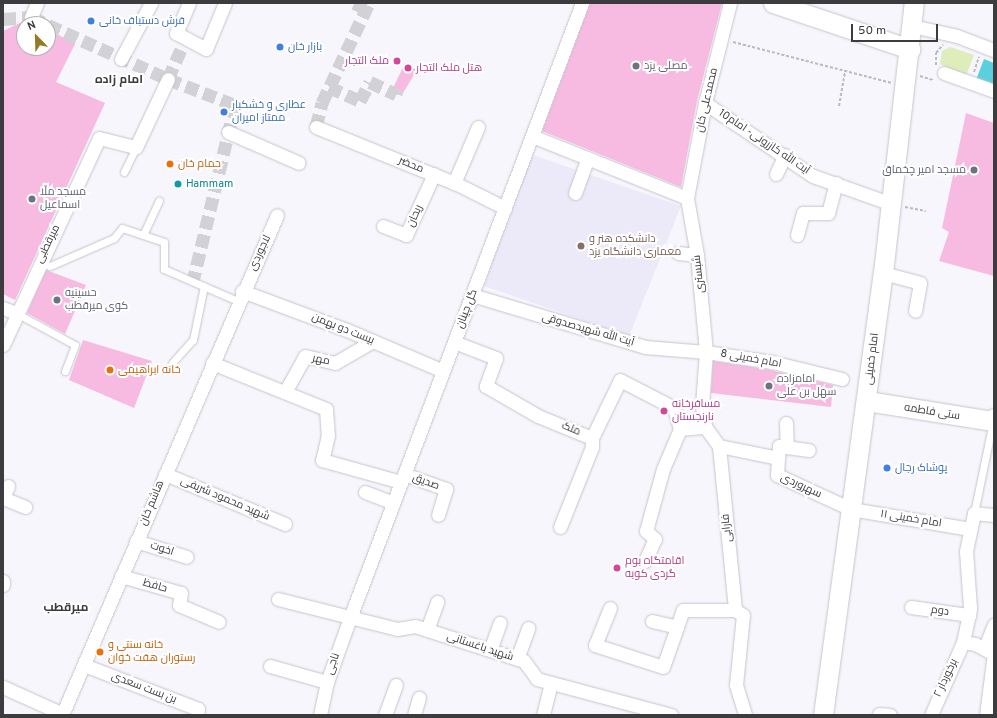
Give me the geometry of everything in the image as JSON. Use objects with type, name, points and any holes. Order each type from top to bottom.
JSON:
[{"type":"main road","points":[[774,3],[910,49]]},
{"type":"main road","name":"امام خمینی","points":[[824,715],[867,401],[892,204],[914,3]]},
{"type":"main road","name":"ستی فاطمه","points":[[867,401],[994,420]]},
{"type":"street","points":[[31,16],[37,3]]},
{"type":"street","points":[[121,59],[151,3]]},
{"type":"street","points":[[189,3],[176,33],[206,48],[225,3]]},
{"type":"street","name":"گل چینان","points":[[351,615],[582,3]]},
{"type":"street","name":"محمدعلی خان","points":[[687,198],[704,103],[722,39],[730,3]]},
{"type":"street","points":[[912,26],[957,36],[994,50]]},
{"type":"street","points":[[981,53],[994,58]]},
{"type":"street","points":[[944,73],[994,91]]},
{"type":"street","points":[[136,147],[168,79]]},
{"type":"street","name":"آیت الله کازرونی- امام10","points":[[704,103],[814,176],[892,204]]},
{"type":"street","name":"محضر","points":[[316,127],[434,174],[505,208]]},
{"type":"street","points":[[454,183],[478,127]]},
{"type":"street","points":[[228,132],[299,163]]},
{"type":"street","points":[[532,136],[687,198]]},
{"type":"street","name":"میرقطبی","points":[[3,344],[39,263],[99,138],[136,147]]},
{"type":"street","points":[[776,174],[784,155]]},
{"type":"street","points":[[575,193],[588,158]]},
{"type":"street","name":"ریحان","points":[[383,226],[406,235],[434,174]]},
{"type":"street","points":[[797,235],[803,213],[828,213],[836,183]]},
{"type":"street","name":"شبستری","points":[[687,198],[697,255],[706,352],[702,406],[705,427]]},
{"type":"street","name":"لاجوردی","points":[[240,296],[277,215]]},
{"type":"street","points":[[678,253],[697,255]]},
{"type":"street","points":[[883,273],[920,283],[915,311]]},
{"type":"street","name":"آیت الله شهیدصدوقی","points":[[472,295],[645,347],[706,352]]},
{"type":"street","name":"بیست دو بهمن","points":[[240,296],[373,341],[443,371]]},
{"type":"street","name":"هاشم خان","points":[[62,715],[240,296]]},
{"type":"street","points":[[3,308],[16,313]]},
{"type":"street","name":"مهر","points":[[285,392],[305,356],[335,363],[373,341]]},
{"type":"street","name":"ملک","points":[[454,342],[496,358],[486,386],[538,416],[592,438],[620,380],[674,408],[680,429]]},
{"type":"street","name":"امام خمینی 8","points":[[706,352],[772,362],[842,379]]},
{"type":"street","points":[[212,363],[326,409],[328,435],[322,460],[403,478]]},
{"type":"street","points":[[786,424],[787,447]]},
{"type":"street","points":[[645,561],[655,539],[646,531],[662,469],[680,429],[705,427],[719,446]]},
{"type":"street","points":[[560,527],[592,447],[592,438]]},
{"type":"street","name":"سهروردی","points":[[719,446],[778,458],[777,475],[851,509]]},
{"type":"street","name":"فارابی","points":[[719,446],[735,610],[743,615],[736,685],[740,714]]},
{"type":"street","points":[[778,458],[779,446],[809,450]]},
{"type":"street","name":"شهید محمود شریفی","points":[[165,474],[285,524]]},
{"type":"street","name":"صدیق","points":[[403,478],[446,489],[438,515]]},
{"type":"street","points":[[365,492],[393,503]]},
{"type":"street","points":[[5,494],[25,507]]},
{"type":"street","name":"امام خمینی ۱۱","points":[[851,509],[970,529]]},
{"type":"street","points":[[974,513],[994,515]]},
{"type":"street","name":"برخوردار ۲","points":[[931,715],[964,642],[969,615],[966,551],[974,513]]},
{"type":"street","name":"اخوت","points":[[136,541],[187,557]]},
{"type":"street","name":"حافظ","points":[[121,576],[181,593],[179,605],[219,622]]},
{"type":"street","name":"شهید باغستانی","points":[[278,599],[351,615],[397,629],[415,626],[524,661],[537,679],[672,715]]},
{"type":"street","points":[[427,630],[437,602]]},
{"type":"street","name":"دوم","points":[[911,607],[969,615]]},
{"type":"street","points":[[610,608],[595,645],[663,667],[683,610],[735,610]]},
{"type":"street","name":"ناجی","points":[[320,715],[327,682],[351,615]]},
{"type":"street","points":[[652,621],[677,627]]},
{"type":"street","points":[[490,650],[500,623]]},
{"type":"street","points":[[986,715],[994,625]]},
{"type":"street","points":[[517,658],[528,628]]},
{"type":"street","points":[[964,642],[991,651]]},
{"type":"street","name":"بن بست سعدی","points":[[84,665],[198,709],[197,715]]},
{"type":"street","points":[[270,666],[327,682]]},
{"type":"street","points":[[543,715],[551,683]]},
{"type":"street","points":[[385,715],[396,685]]},
{"type":"street","points":[[3,687],[62,715]]},
{"type":"street","points":[[414,715],[419,698]]},
{"type":"lane","points":[[124,172],[136,147]]},
{"type":"lane","points":[[143,235],[159,200]]},
{"type":"lane","points":[[39,263],[50,266],[114,238],[122,228],[164,242],[164,269],[204,286],[240,296]]},
{"type":"lane","points":[[172,363],[193,340],[204,286]]},
{"type":"lane","points":[[16,313],[75,345],[65,371]]},
{"type":"lane","points":[[974,513],[994,420]]},
{"type":"path","points":[[722,39],[906,87]]},
{"type":"path","points":[[944,73],[936,65],[936,53],[944,44],[950,43]]},
{"type":"path","points":[[970,82],[981,53]]},
{"type":"path","points":[[839,106],[845,72]]},
{"type":"path","points":[[892,204],[926,211]]},
{"type":"shaded area","name":"دانشکده هنر و معماری دانشگاه یزد","points":[[530,154],[681,206],[629,336],[484,286]]},
{"type":"green space","points":[[950,47],[974,55],[966,76],[940,64],[942,51]]},
{"type":"water","points":[[984,59],[994,63],[994,87],[976,80]]},
{"type":"building","name":"مصلی یزد","points":[[590,3],[722,3],[697,101],[681,187],[542,131]]},
{"type":"building","name":"مسجد ملّا اسماعیل","points":[[16,25],[16,56],[56,56],[56,33],[75,44],[56,82],[105,103],[15,300],[3,294],[3,31]]},
{"type":"building","points":[[405,63],[417,70],[403,93],[393,88]]},
{"type":"building","name":"مسجد امیر چخماق","points":[[966,113],[994,123],[994,276],[939,261],[949,232],[942,228]]},
{"type":"building","name":"حسینیه کوی میرقطب","points":[[46,270],[86,285],[65,334],[27,313]]},
{"type":"building","name":"خانه ابراهیمی","points":[[83,340],[152,361],[134,408],[69,380]]},
{"type":"building","name":"امامزاده سهل بن علی","points":[[713,361],[770,370],[833,385],[831,407],[711,393]]},
{"type":"tunnel","points":[[354,3],[366,8]]},
{"type":"tunnel","points":[[316,127],[322,103],[369,3]]},
{"type":"tunnel","points":[[3,19],[16,18]]},
{"type":"tunnel","points":[[56,29],[168,79],[235,105],[193,281]]},
{"type":"tunnel","points":[[168,79],[186,38]]},
{"type":"tunnel","points":[[329,87],[360,101],[370,82],[396,94],[397,90]]},
{"type":"place","name":"فرش دستباف خانی","points":[[91,21]]},
{"type":"place","name":"بازار خان","points":[[280,47]]},
{"type":"place","name":"ملک التجار","points":[[397,61]]},
{"type":"place","name":"مصلی یزد","points":[[636,66]]},
{"type":"place","name":"هتل ملک التجار","points":[[408,68]]},
{"type":"place","name":"عطاری و خشکبار ممتاز امیران","points":[[224,112]]},
{"type":"place","name":"حمام خان","points":[[170,164]]},
{"type":"place","name":"مسجد امیر چخماق","points":[[974,170]]},
{"type":"place","name":"Hammam","points":[[178,184]]},
{"type":"place","name":"مسجد ملّا اسماعیل","points":[[32,199]]},
{"type":"place","name":"دانشکده هنر و معماری دانشگاه یزد","points":[[581,246]]},
{"type":"place","name":"حسینیه کوی میرقطب","points":[[57,300]]},
{"type":"place","name":"خانه ابراهیمی","points":[[110,370]]},
{"type":"place","name":"امامزاده سهل بن علی","points":[[769,386]]},
{"type":"place","name":"مسافرخانه نارنجستان","points":[[664,411]]},
{"type":"place","name":"پوشاک رجال","points":[[887,468]]},
{"type":"place","name":"اقامتگاه بوم گردی کوبه","points":[[617,568]]},
{"type":"place","name":"خانه سنتی و رستوران هفت خوان","points":[[100,652]]},
{"type":"district","name":"امام زاده","points":[[119,81]]},
{"type":"district","name":"میرقطب","points":[[66,609]]}]
